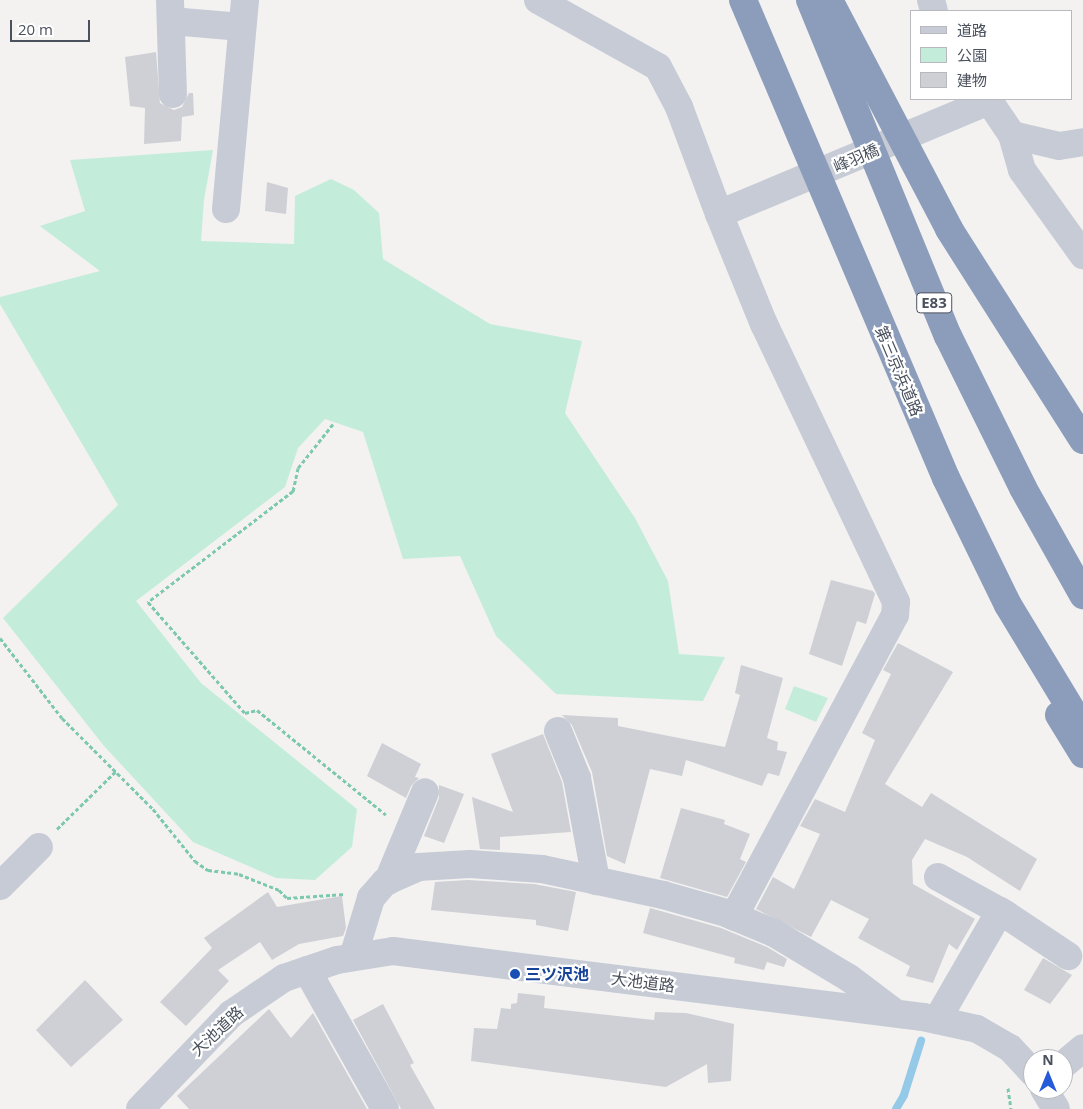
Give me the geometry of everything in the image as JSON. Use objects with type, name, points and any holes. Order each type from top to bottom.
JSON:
[{"type":"highway","name":"第三京浜道路","points":[[742,0],[946,478],[1008,605],[1083,729]]},
{"type":"highway","name":"E83","points":[[810,0],[952,345],[1023,488],[1083,595]]},
{"type":"highway","points":[[829,0],[949,229],[1083,440]]},
{"type":"highway","points":[[946,478],[1000,610],[1083,754]]},
{"type":"street","points":[[226,209],[245,0]]},
{"type":"street","points":[[538,0],[658,67],[679,107],[726,212],[764,324],[896,602],[895,615],[734,917]]},
{"type":"street","points":[[173,94],[170,11],[242,27]]},
{"type":"street","points":[[985,102],[1012,135],[1022,170],[1083,255]]},
{"type":"street","name":"峰羽橋","points":[[726,212],[985,102]]},
{"type":"street","points":[[1012,135],[1059,146],[1083,142]]},
{"type":"street","points":[[558,730],[578,778],[596,881]]},
{"type":"street","points":[[383,885],[408,833],[424,792]]},
{"type":"street","points":[[0,886],[39,847]]},
{"type":"street","points":[[353,957],[370,898],[383,885],[418,867],[470,864],[542,869],[663,895],[734,917],[774,933],[849,978],[896,1013]]},
{"type":"street","points":[[938,877],[1000,911],[1068,956]]},
{"type":"street","points":[[937,1020],[1000,911]]},
{"type":"street","name":"大池道路","points":[[140,1109],[231,1014],[284,978],[353,957],[393,951],[896,1013],[937,1020],[978,1030],[1010,1048],[1023,1062]]},
{"type":"street","points":[[307,970],[385,1109]]},
{"type":"street","points":[[1073,1056],[1083,1048]]},
{"type":"path","points":[[333,424],[298,468],[293,491],[148,602],[245,713],[257,710],[408,833]]},
{"type":"path","points":[[0,638],[62,718],[116,770],[195,861],[208,870],[239,874],[279,890],[287,898],[383,885]]},
{"type":"path","points":[[39,847],[116,770]]},
{"type":"green space","points":[[213,150],[204,200],[201,241],[294,244],[295,196],[331,179],[354,190],[379,213],[383,259],[490,324],[582,341],[565,413],[635,518],[668,581],[679,654],[725,657],[703,701],[556,694],[496,636],[460,556],[403,559],[363,432],[325,419],[298,448],[285,487],[136,601],[201,683],[357,809],[352,847],[315,880],[276,878],[193,842],[104,746],[3,618],[118,505],[0,304],[0,297],[100,271],[40,226],[85,211],[70,160]]},
{"type":"green space","points":[[794,686],[828,698],[816,722],[785,709]]},
{"type":"building","points":[[156,52],[160,103],[174,110],[182,107],[189,93],[193,93],[194,115],[182,117],[181,141],[144,144],[145,108],[130,106],[125,57]]},
{"type":"building","points":[[267,182],[288,188],[286,214],[265,211]]},
{"type":"building","points":[[831,580],[873,591],[875,594],[866,624],[857,621],[842,666],[809,654]]},
{"type":"building","points":[[898,643],[953,672],[885,784],[922,807],[931,793],[1037,859],[1020,891],[967,857],[925,839],[912,860],[913,884],[975,919],[957,950],[949,944],[933,983],[906,976],[910,966],[858,938],[869,919],[831,900],[811,937],[756,909],[773,877],[794,889],[820,834],[800,826],[815,799],[845,812],[875,740],[862,733],[891,674],[883,670]]},
{"type":"building","points":[[741,665],[783,678],[767,738],[778,742],[777,750],[787,752],[779,776],[768,773],[762,786],[686,760],[682,776],[650,769],[625,864],[607,856],[592,772],[572,725],[562,715],[618,718],[618,726],[725,747],[740,695],[735,693]]},
{"type":"building","points":[[543,734],[562,782],[571,832],[500,837],[500,850],[480,849],[472,797],[513,812],[491,754]]},
{"type":"building","points":[[382,743],[421,764],[415,777],[419,778],[411,786],[406,798],[367,776]]},
{"type":"building","points":[[439,785],[464,794],[444,843],[424,836],[439,798]]},
{"type":"building","points":[[681,808],[725,820],[724,824],[750,834],[740,859],[746,862],[727,897],[660,878]]},
{"type":"building","points":[[468,880],[534,884],[576,892],[568,931],[536,925],[536,920],[431,910],[435,882]]},
{"type":"building","points":[[268,892],[277,907],[342,896],[346,928],[343,936],[299,944],[272,960],[260,942],[218,970],[229,981],[186,1026],[160,1002],[212,948],[204,938]]},
{"type":"building","points":[[650,908],[721,928],[767,947],[787,959],[784,967],[767,962],[764,970],[734,963],[735,958],[643,933]]},
{"type":"building","points":[[1043,958],[1072,975],[1050,1004],[1024,990]]},
{"type":"building","points":[[85,980],[123,1020],[71,1067],[36,1030]]},
{"type":"building","points":[[518,993],[545,996],[544,1008],[654,1020],[655,1012],[686,1013],[734,1024],[731,1081],[708,1083],[707,1064],[666,1087],[471,1061],[474,1028],[497,1029],[501,1008],[511,1009],[511,1004],[517,1003]]},
{"type":"building","points":[[383,1004],[414,1063],[410,1065],[435,1109],[401,1109],[353,1020]]},
{"type":"building","points":[[269,1009],[291,1038],[313,1013],[367,1109],[189,1109],[177,1096]]},
{"type":"waterway","points":[[896,1109],[904,1095],[921,1041]]},
{"type":"place","name":"三ツ沢池","points":[[515,974]]}]
